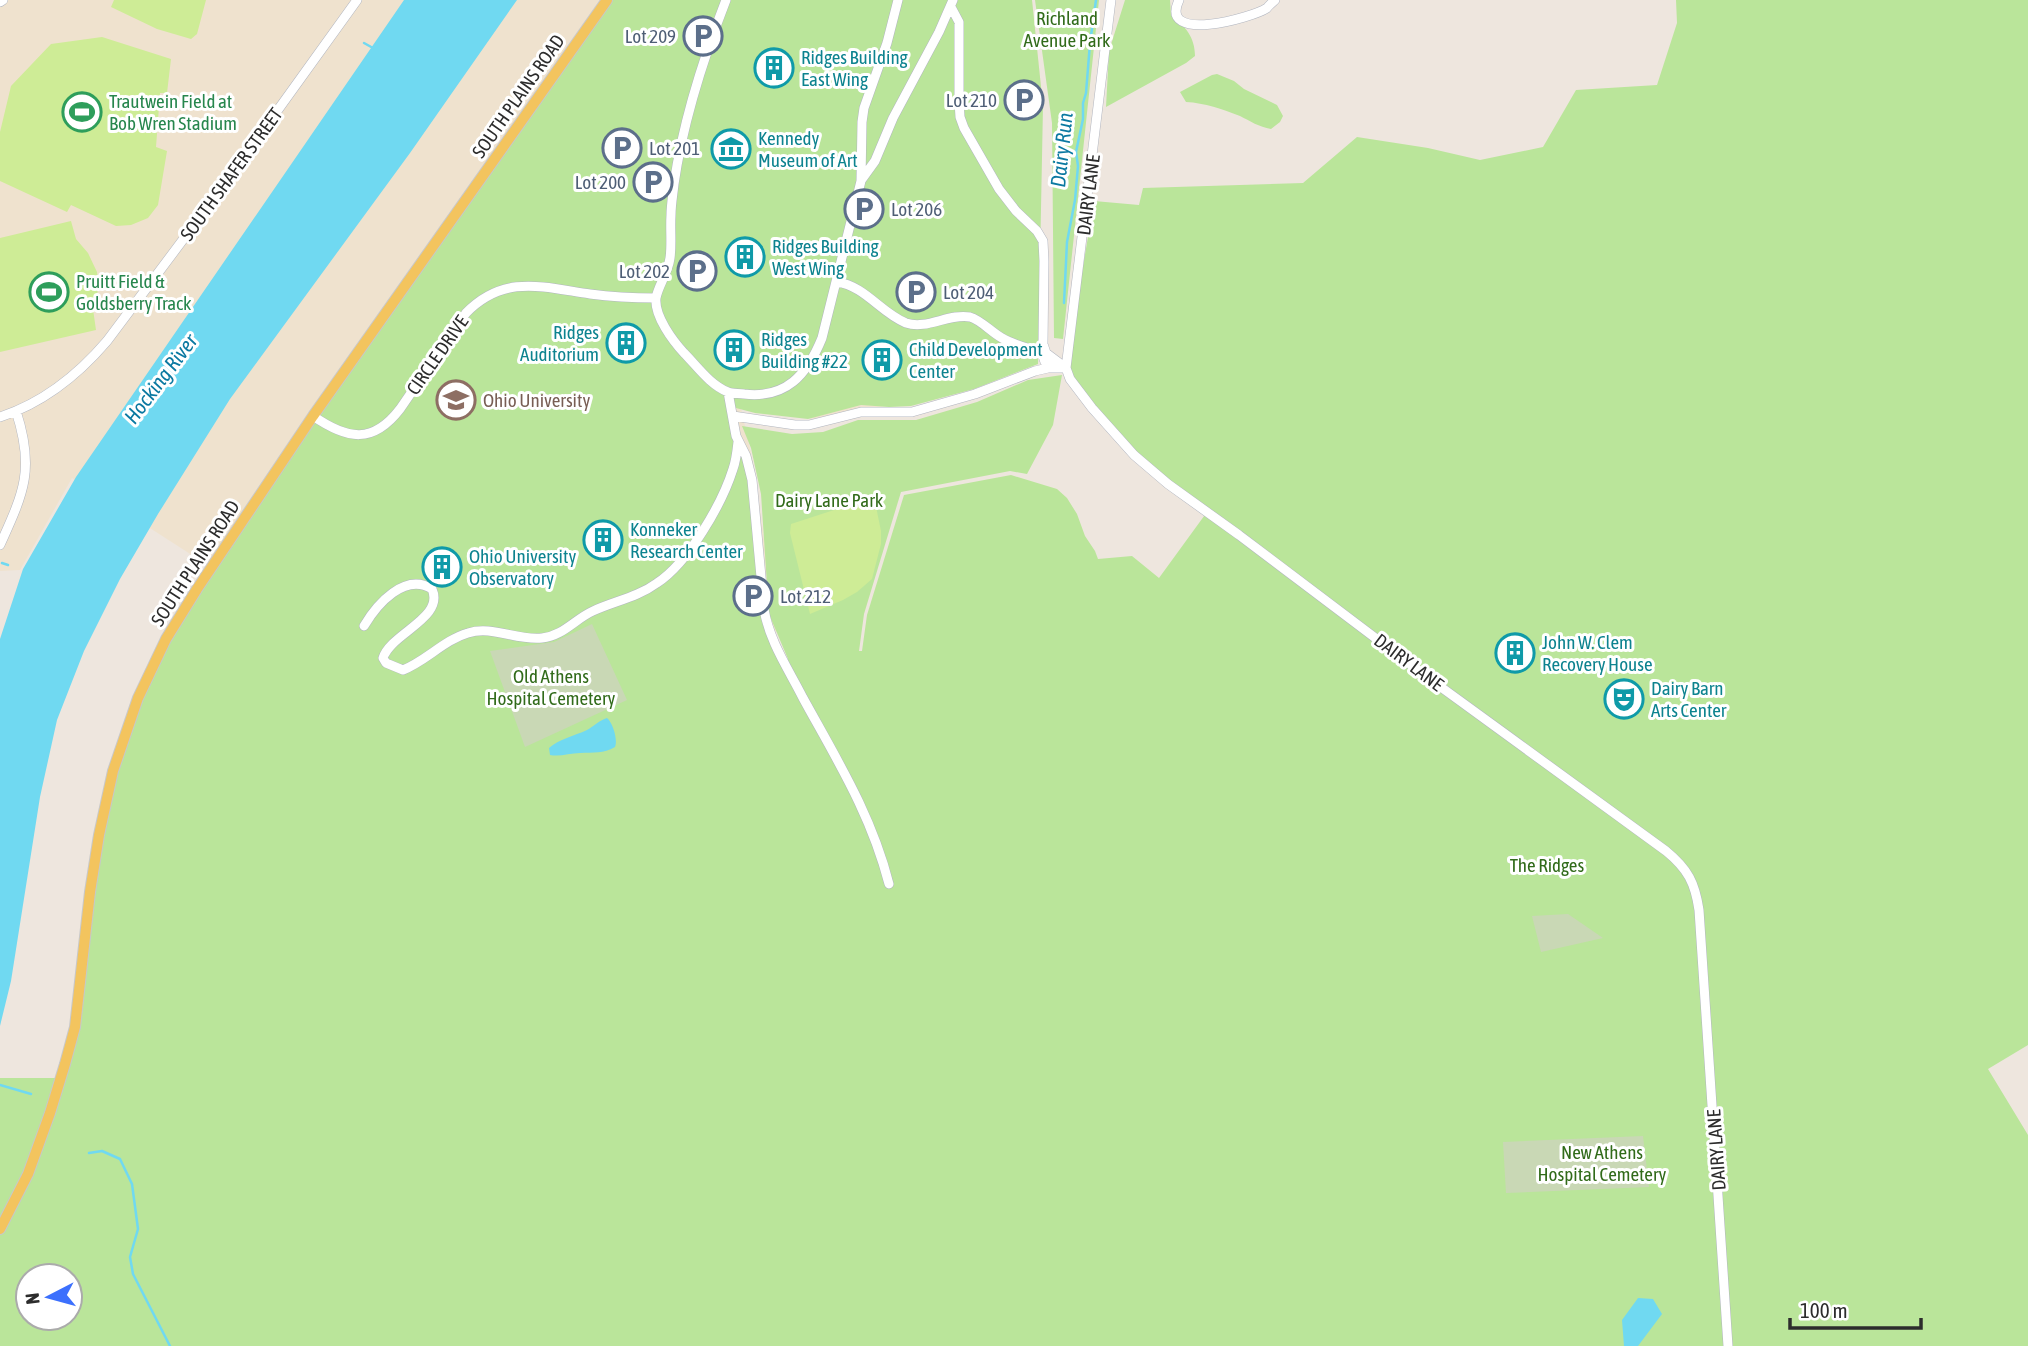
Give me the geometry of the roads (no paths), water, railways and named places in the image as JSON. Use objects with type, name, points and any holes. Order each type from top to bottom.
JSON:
[{"type":"main road","name":"SOUTH PLAINS ROAD","points":[[0,1229],[28,1174],[65,1064],[75,1027],[90,892],[113,771],[138,698],[166,639],[313,416],[607,0]]},
{"type":"street","name":"SOUTH SHAFER STREET","points":[[0,417],[16,411],[69,379],[88,363],[107,341],[357,0]]},
{"type":"street","points":[[726,0],[705,55],[684,134],[674,184],[671,254],[668,271],[656,298],[662,322],[673,340],[709,379],[728,392],[757,396],[778,392],[796,380],[817,350],[837,282],[860,181],[864,108],[887,43],[898,0]]},
{"type":"street","name":"DAIRY LANE","points":[[1111,0],[1066,368],[1070,379],[1092,408],[1157,476],[1681,863],[1696,892],[1699,910],[1728,1346]]},
{"type":"street","points":[[1179,0],[1177,16],[1186,24],[1200,25],[1219,24],[1241,17],[1267,8],[1275,0]]},
{"type":"street","points":[[860,181],[875,162],[893,118],[952,4]]},
{"type":"street","points":[[952,4],[960,22],[960,117],[999,189],[1043,241],[1043,344],[1046,353],[1066,368]]},
{"type":"street","points":[[837,282],[854,286],[902,321],[920,325],[970,317],[1000,337],[1042,353],[1045,362],[1066,368]]},
{"type":"street","name":"CIRCLE DRIVE","points":[[313,416],[333,428],[351,434],[363,435],[378,431],[400,409],[466,313],[474,304],[493,292],[511,286],[536,285],[626,298],[656,298]]},
{"type":"street","points":[[733,416],[802,425],[823,423],[861,411],[912,412],[975,394],[1035,371],[1066,368]]},
{"type":"street","points":[[728,392],[738,442],[746,456],[752,480],[767,624],[794,680],[858,797],[880,849],[890,884]]},
{"type":"street","points":[[0,545],[18,504],[26,473],[24,440],[16,411]]},
{"type":"street","points":[[364,626],[370,615],[400,588],[418,583],[432,589],[435,595],[434,603],[429,611],[384,653],[386,663],[403,670],[469,632],[490,631],[542,638],[563,631],[594,610],[638,595],[658,583],[681,562],[723,492],[734,467],[738,442]]},
{"type":"water","name":"Hocking River","points":[[404,0],[517,0],[410,153],[230,399],[120,579],[84,651],[57,720],[40,797],[11,981],[0,1026],[0,639],[23,569],[76,477]]},
{"type":"water","points":[[607,718],[614,732],[615,747],[598,752],[550,755],[549,748],[553,745]]},
{"type":"water","points":[[1638,1298],[1653,1299],[1662,1314],[1638,1346],[1624,1346],[1622,1320]]},
{"type":"waterway","name":"Dairy Run","points":[[1064,303],[1067,242],[1078,166],[1076,152],[1083,119],[1096,0]]},
{"type":"waterway","points":[[364,43],[373,48]]},
{"type":"waterway","points":[[2,563],[8,565]]},
{"type":"waterway","points":[[0,1085],[31,1094]]},
{"type":"waterway","points":[[89,1153],[102,1151],[120,1159],[132,1184],[138,1229],[130,1257],[133,1274],[170,1346]]},
{"type":"place","name":"Lot 209","points":[[703,36]]},
{"type":"place","name":"Ridges Building East Wing","points":[[774,68]]},
{"type":"place","name":"Lot 210","points":[[1024,100]]},
{"type":"place","name":"Trautwein Field at Bob Wren Stadium","points":[[82,112]]},
{"type":"place","name":"Lot 201","points":[[622,148]]},
{"type":"place","name":"Kennedy Museum of Art","points":[[731,149]]},
{"type":"place","name":"Lot 200","points":[[653,182]]},
{"type":"place","name":"Lot 206","points":[[864,209]]},
{"type":"place","name":"Ridges Building West Wing","points":[[745,257]]},
{"type":"place","name":"Lot 202","points":[[697,271]]},
{"type":"place","name":"Pruitt Field & Goldsberry Track","points":[[49,292]]},
{"type":"place","name":"Lot 204","points":[[916,292]]},
{"type":"place","name":"Ridges Auditorium","points":[[626,343]]},
{"type":"place","name":"Ridges Building #22","points":[[734,350]]},
{"type":"place","name":"Child Development Center","points":[[882,360]]},
{"type":"place","name":"Ohio University","points":[[456,400]]},
{"type":"place","name":"Konneker Research Center","points":[[603,540]]},
{"type":"place","name":"Ohio University Observatory","points":[[442,567]]},
{"type":"place","name":"Lot 212","points":[[753,596]]},
{"type":"place","name":"John W. Clem Recovery House","points":[[1515,653]]},
{"type":"place","name":"Dairy Barn Arts Center","points":[[1624,699]]},
{"type":"park label","name":"Richland Avenue Park","points":[[1067,29]]},
{"type":"park label","name":"Dairy Lane Park","points":[[829,500]]},
{"type":"park label","name":"Old Athens Hospital Cemetery","points":[[551,687]]},
{"type":"park label","name":"The Ridges","points":[[1547,865]]},
{"type":"park label","name":"New Athens Hospital Cemetery","points":[[1602,1163]]}]
